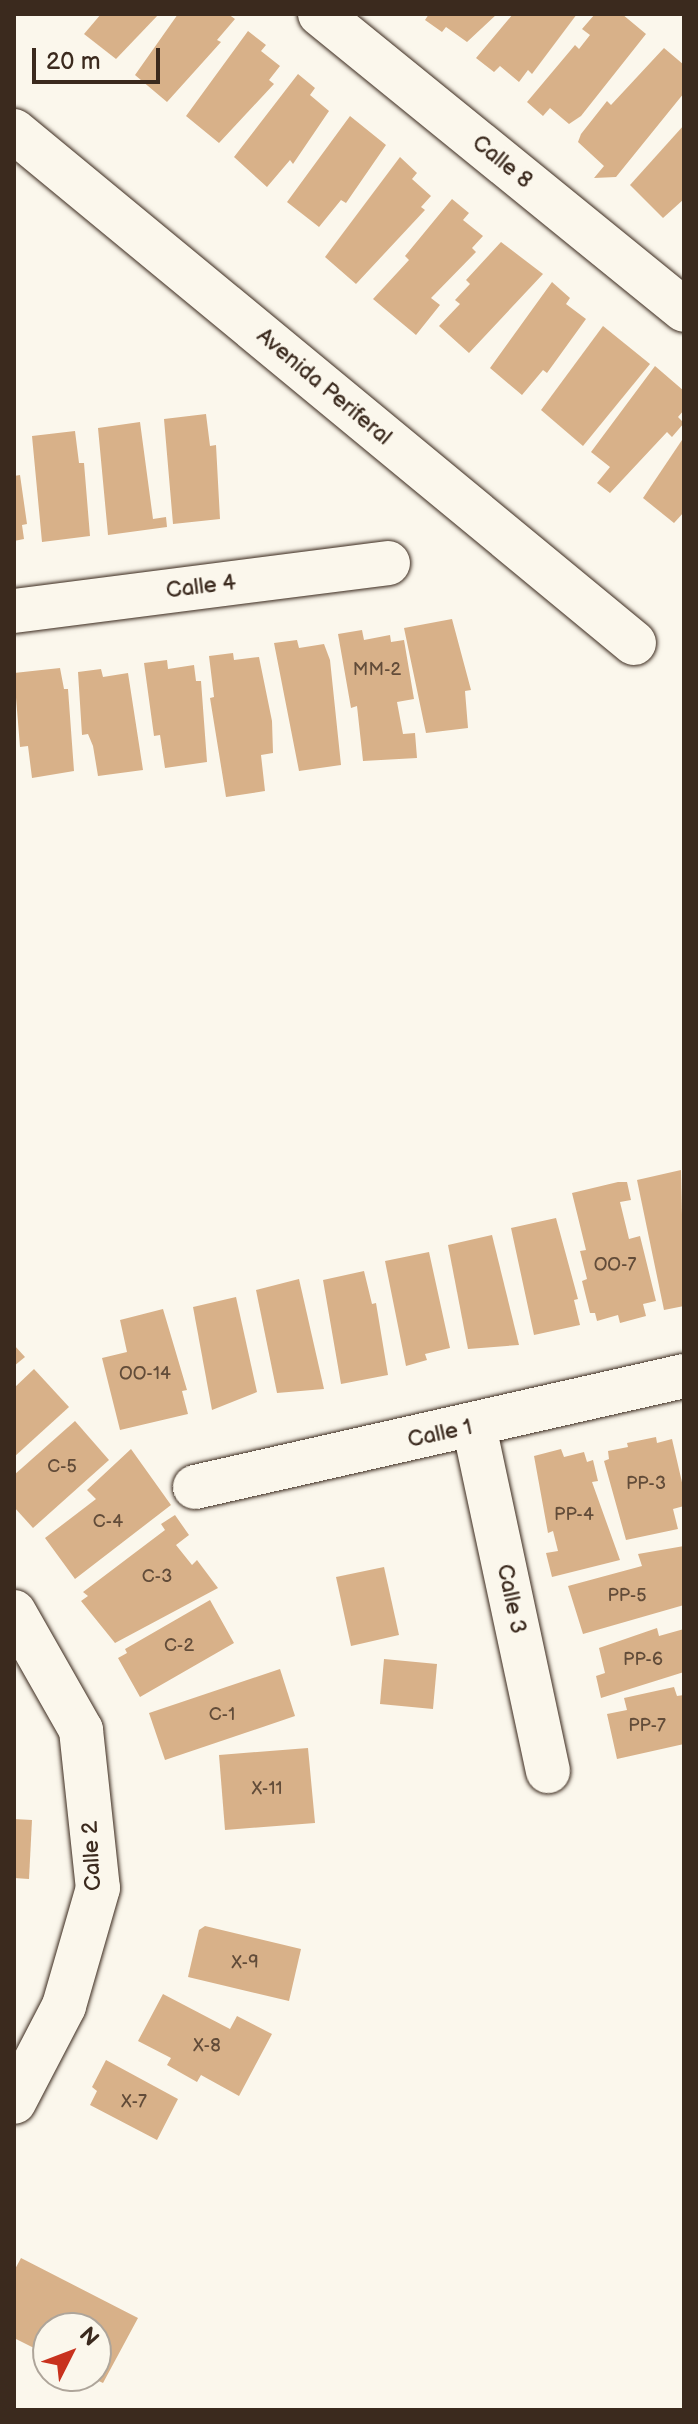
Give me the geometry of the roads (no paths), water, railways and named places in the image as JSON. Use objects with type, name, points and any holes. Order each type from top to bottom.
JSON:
[{"type":"street","name":"Calle 8","points":[[320,14],[684,310]]},
{"type":"street","name":"Avenida Periferal","points":[[14,131],[634,643]]},
{"type":"street","name":"Calle 4","points":[[14,611],[388,563]]},
{"type":"street","name":"Calle 1","points":[[195,1487],[684,1376]]},
{"type":"street","name":"Calle 3","points":[[474,1426],[548,1771]]},
{"type":"street","name":"Calle 2","points":[[14,1612],[81,1730],[98,1888],[64,2006],[14,2102]]}]
